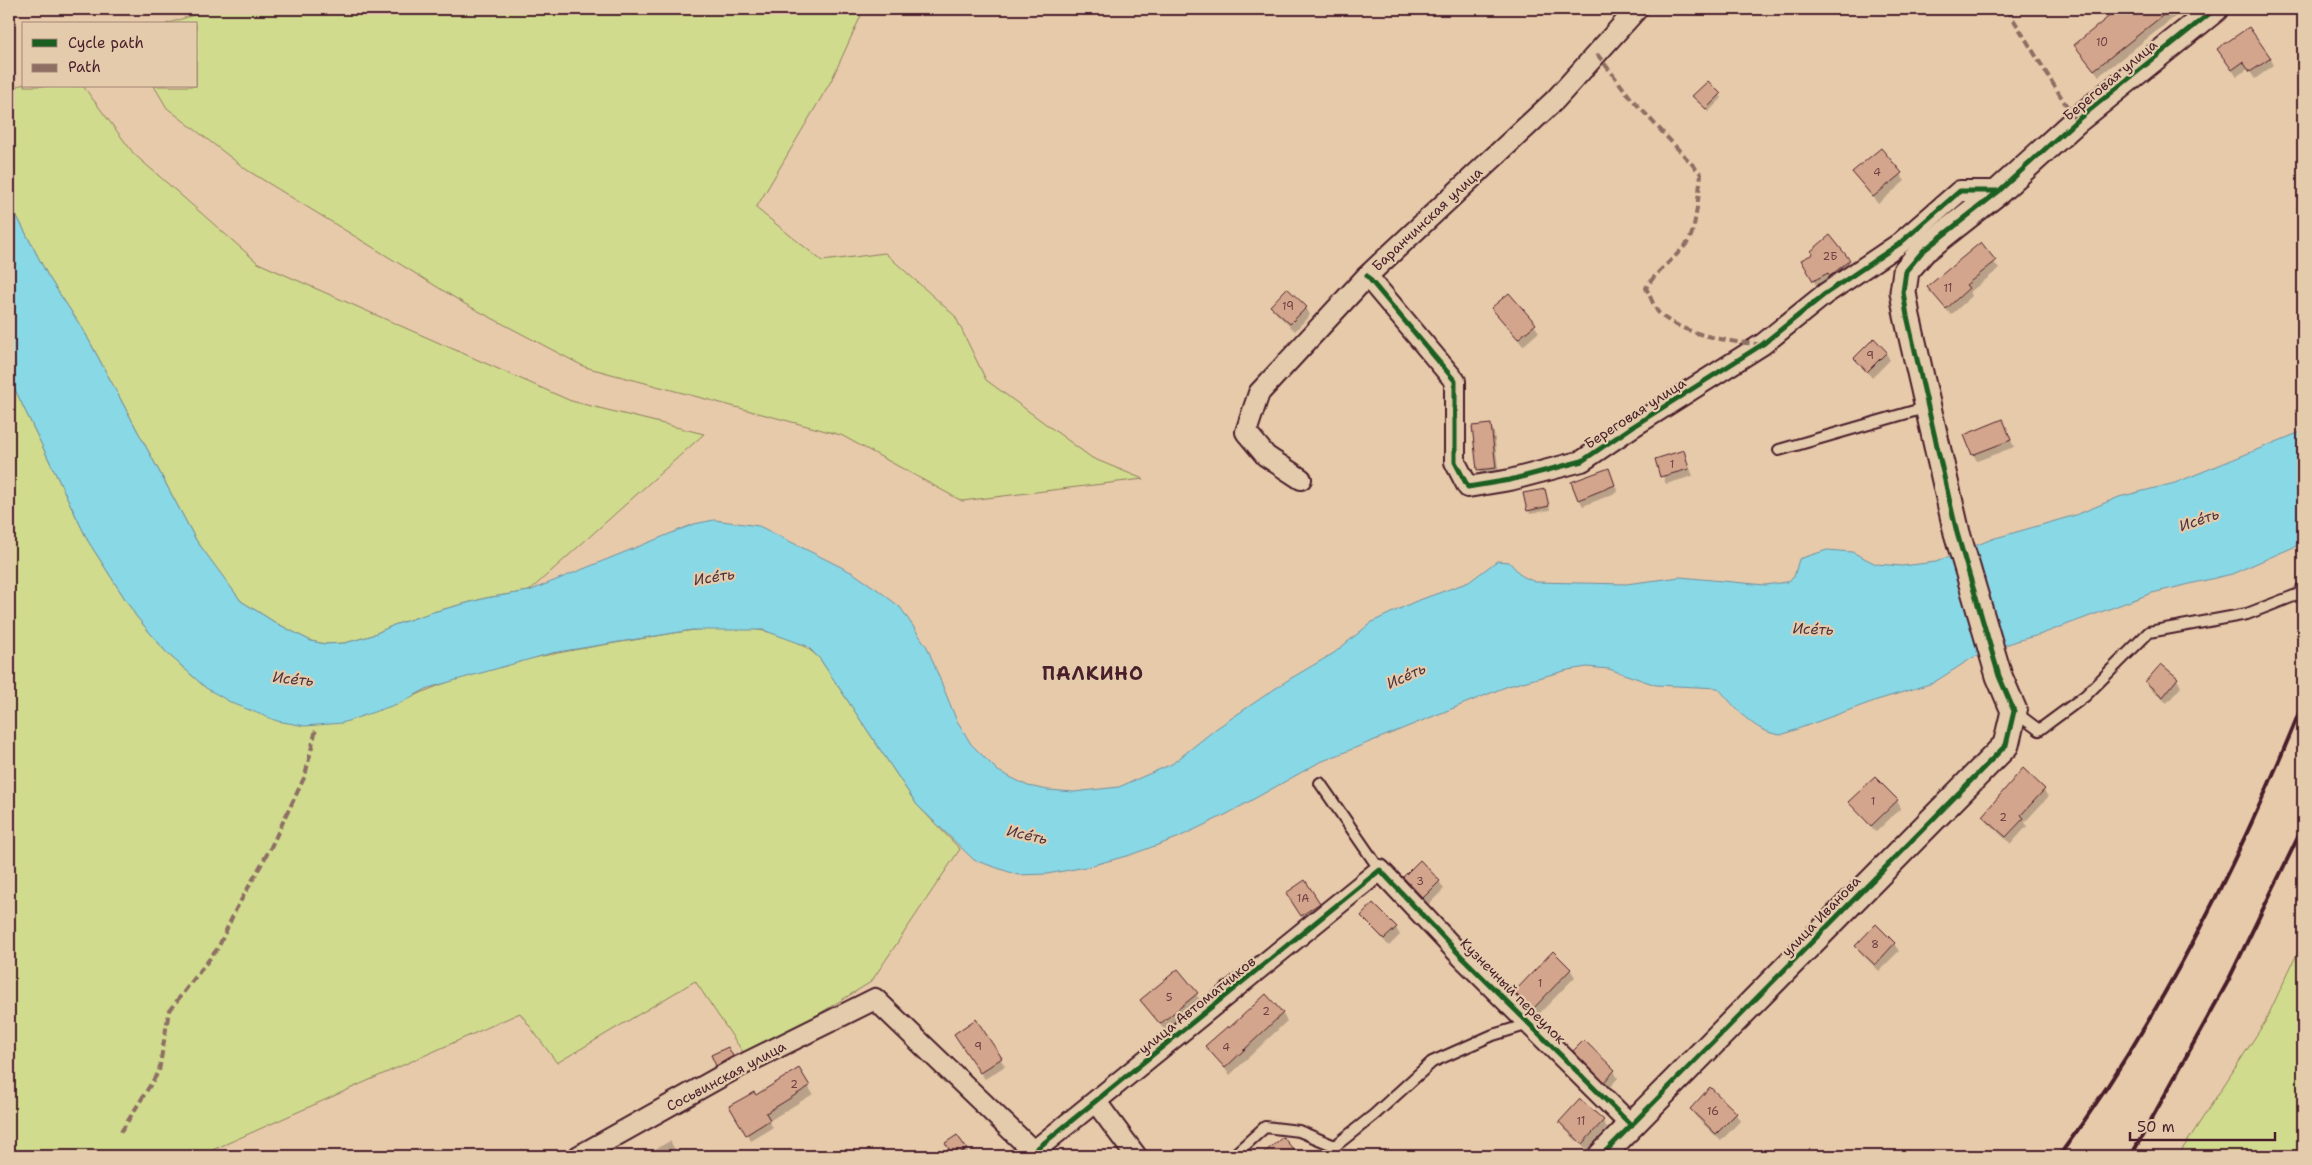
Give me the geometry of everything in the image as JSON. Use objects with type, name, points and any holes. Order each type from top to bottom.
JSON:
[{"type":"street","name":"Баранчинская улица","points":[[1302,479],[1266,456],[1246,432],[1258,393],[1367,276],[1555,100],[1637,9]]},
{"type":"street","name":"Береговая улица","points":[[2014,711],[1999,676],[1957,533],[1930,406],[1907,316],[1903,292],[1906,272],[1922,251],[1999,191],[2076,121],[2215,9]]},
{"type":"street","name":"Береговая улица","points":[[1367,276],[1455,381],[1455,462],[1468,487],[1510,480],[1582,461],[1763,344],[1825,294],[1899,244],[1960,191],[1999,191]]},
{"type":"street","name":"улица Иванова","points":[[1601,1156],[2006,745],[2014,711]]},
{"type":"street","name":"Кузнечный переулок","points":[[1380,870],[1529,1024],[1632,1126]]},
{"type":"street","name":"улица Автоматчиков","points":[[1031,1154],[1380,870]]},
{"type":"street","name":"Сосьвинская улица","points":[[579,1156],[738,1068],[875,999],[1031,1154]]},
{"type":"street","points":[[1096,1102],[1136,1156]]},
{"type":"lane","points":[[1779,450],[1930,406]]},
{"type":"lane","points":[[2014,711],[2039,730],[2085,696],[2150,632],[2248,614],[2299,594],[2303,587]]},
{"type":"lane","points":[[1320,783],[1380,870]]},
{"type":"lane","points":[[1233,1156],[1264,1127],[1299,1131],[1335,1146],[1374,1115],[1432,1062],[1493,1035],[1529,1024]]},
{"type":"green space","points":[[212,9],[864,9],[831,81],[756,208],[822,261],[885,253],[955,316],[986,380],[1092,458],[1143,479],[962,501],[841,435],[585,367],[465,304],[247,170],[167,108],[155,88],[198,88],[198,22],[172,22]]},
{"type":"green space","points":[[22,85],[22,88],[84,88],[134,154],[258,263],[571,401],[704,434],[529,591],[486,598],[433,612],[394,625],[370,636],[345,643],[325,644],[311,641],[276,623],[241,601],[196,540],[84,331],[48,276],[9,201],[9,89]]},
{"type":"green space","points":[[9,377],[88,541],[136,616],[166,652],[206,688],[400,703],[428,690],[487,669],[579,649],[702,629],[733,628],[772,633],[788,637],[801,644],[820,659],[917,805],[960,849],[871,982],[747,1058],[695,981],[557,1063],[520,1013],[199,1156],[9,1156]]},
{"type":"green space","points":[[2303,941],[2303,1156],[2178,1156],[2265,1022]]},
{"type":"water","name":"Исе́ть","points":[[9,201],[48,276],[84,331],[196,540],[241,601],[276,623],[311,641],[325,644],[345,643],[370,636],[394,625],[433,612],[486,598],[529,591],[694,524],[714,520],[759,526],[853,573],[900,607],[927,647],[956,719],[971,744],[998,771],[1028,786],[1048,790],[1074,792],[1119,787],[1172,764],[1217,728],[1288,680],[1334,653],[1372,622],[1414,602],[1469,582],[1497,561],[1509,562],[1522,576],[1535,582],[1626,584],[1680,577],[1765,585],[1787,582],[1794,577],[1799,559],[1827,550],[1852,552],[1876,564],[1902,566],[1936,562],[1992,539],[2076,515],[2119,497],[2175,483],[2303,431],[2303,543],[2232,574],[2152,593],[2039,635],[2016,641],[1972,658],[1933,683],[1877,700],[1781,735],[1771,733],[1754,724],[1738,711],[1718,688],[1656,685],[1609,669],[1587,667],[1568,670],[1508,686],[1318,763],[1227,814],[1177,838],[1130,855],[1086,867],[1047,874],[1018,875],[974,860],[917,805],[820,659],[807,646],[763,630],[692,630],[552,653],[428,688],[400,703],[342,723],[305,726],[277,721],[232,703],[206,688],[166,652],[136,616],[88,541],[9,377]]},
{"type":"building","points":[[2118,9],[2171,9],[2094,70],[2074,45]]},
{"type":"building","points":[[2249,27],[2271,58],[2250,72],[2243,62],[2232,70],[2217,49]]},
{"type":"building","points":[[1708,81],[1721,94],[1706,109],[1692,96]]},
{"type":"building","points":[[1881,148],[1902,173],[1873,197],[1852,172]]},
{"type":"building","points":[[1830,235],[1850,260],[1830,276],[1828,273],[1813,281],[1801,260],[1813,254],[1811,251]]},
{"type":"building","points":[[1981,242],[1996,261],[1966,285],[1969,288],[1946,309],[1927,287]]},
{"type":"building","points":[[1287,288],[1307,307],[1290,324],[1270,306]]},
{"type":"building","points":[[1509,293],[1536,324],[1518,339],[1491,308]]},
{"type":"building","points":[[1874,338],[1887,352],[1867,372],[1854,358]]},
{"type":"building","points":[[2003,419],[2011,440],[1972,455],[1964,435]]},
{"type":"building","points":[[1491,424],[1496,468],[1477,470],[1472,426]]},
{"type":"building","points":[[1684,450],[1689,469],[1660,477],[1655,459]]},
{"type":"building","points":[[1609,468],[1615,485],[1578,500],[1571,482]]},
{"type":"building","points":[[1545,489],[1549,506],[1527,511],[1523,493]]},
{"type":"building","points":[[2161,664],[2178,678],[2163,697],[2145,682]]},
{"type":"building","points":[[2023,768],[2045,789],[2021,815],[2024,818],[2006,837],[1982,816]]},
{"type":"building","points":[[1875,777],[1898,800],[1871,826],[1848,802]]},
{"type":"building","points":[[1420,860],[1440,881],[1423,898],[1403,877]]},
{"type":"building","points":[[1305,880],[1320,903],[1301,916],[1286,893]]},
{"type":"building","points":[[1373,903],[1397,927],[1384,939],[1361,916]]},
{"type":"building","points":[[1876,924],[1895,943],[1875,965],[1855,946]]},
{"type":"building","points":[[1553,951],[1571,969],[1532,1010],[1514,992]]},
{"type":"building","points":[[1178,969],[1198,993],[1160,1024],[1140,1000]]},
{"type":"building","points":[[1266,994],[1283,1013],[1225,1068],[1205,1046],[1228,1026],[1229,1028]]},
{"type":"building","points":[[976,1019],[1002,1058],[980,1073],[954,1034]]},
{"type":"building","points":[[1584,1040],[1615,1070],[1604,1082],[1573,1051]]},
{"type":"building","points":[[728,1047],[733,1056],[716,1066],[711,1055]]},
{"type":"building","points":[[799,1068],[810,1086],[766,1113],[770,1120],[746,1135],[729,1106],[754,1092],[756,1095]]},
{"type":"building","points":[[1710,1087],[1737,1113],[1716,1134],[1690,1109]]},
{"type":"building","points":[[1580,1099],[1604,1120],[1582,1144],[1559,1122]]},
{"type":"building","points":[[957,1135],[967,1149],[954,1156],[945,1143]]},
{"type":"building","points":[[1283,1137],[1299,1156],[1260,1156]]},
{"type":"railway","points":[[2059,1156],[2131,1049],[2195,937],[2225,880],[2303,703]]},
{"type":"railway","points":[[2131,1156],[2227,983],[2303,827]]},
{"type":"marked path","points":[[2007,9],[2076,121]]},
{"type":"marked path","points":[[1597,54],[1630,97],[1701,174],[1691,237],[1646,288],[1656,309],[1678,326],[1691,331],[1734,342],[1759,344]]},
{"type":"marked path","points":[[121,1132],[159,1071],[169,1011],[218,948],[235,911],[270,849],[305,776],[316,729]]},
{"type":"cycle path","points":[[1601,1156],[2006,745],[2014,711],[1999,676],[1957,533],[1907,316],[1903,292],[1906,271],[1923,251],[1999,191],[2076,121],[2215,9]]},
{"type":"cycle path","points":[[1367,276],[1455,381],[1455,462],[1468,487],[1510,480],[1582,461],[1763,344],[1825,294],[1899,244],[1960,191],[1999,191]]},
{"type":"cycle path","points":[[1028,1156],[1380,870],[1462,957],[1632,1126]]},
{"type":"district","name":"ПАЛКИНО","points":[[1093,673]]}]
